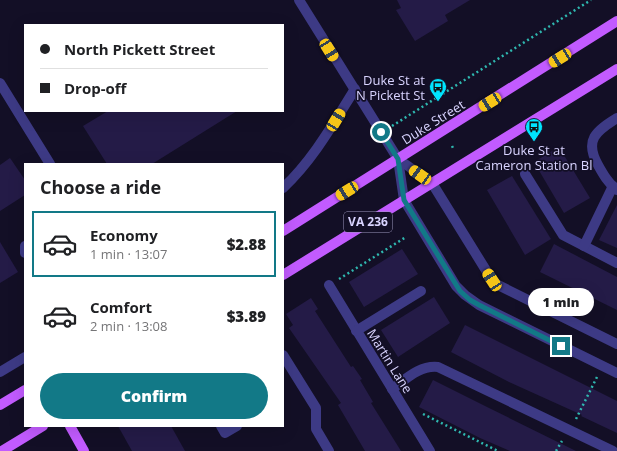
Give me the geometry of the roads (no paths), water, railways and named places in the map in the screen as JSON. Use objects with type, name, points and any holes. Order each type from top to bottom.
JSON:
[{"type":"main road","name":"Duke Street","points":[[284,230],[617,21]]},
{"type":"main road","name":"VA 236","points":[[284,274],[617,69]]},
{"type":"main road","points":[[0,405],[24,391]]},
{"type":"main road","points":[[2,451],[41,427]]},
{"type":"main road","points":[[71,427],[84,451]]},
{"type":"street","points":[[299,0],[398,159],[432,183],[492,280],[498,285],[617,344]]},
{"type":"street","points":[[0,83],[49,163]]},
{"type":"street","points":[[284,187],[305,164],[322,142],[354,89]]},
{"type":"street","points":[[584,246],[615,188],[604,176],[593,156],[591,146],[593,138],[598,132],[617,118]]},
{"type":"street","points":[[398,159],[404,200],[456,286],[465,295],[479,305],[617,373]]},
{"type":"street","points":[[525,174],[563,235],[617,263]]},
{"type":"street","name":"Martin Lane","points":[[328,285],[430,451]]},
{"type":"street","points":[[356,331],[421,291]]},
{"type":"street","points":[[284,357],[316,408],[316,430],[329,451]]},
{"type":"street","points":[[0,372],[24,358]]},
{"type":"street","points":[[392,389],[422,368],[430,366],[438,367],[613,451]]},
{"type":"street","points":[[222,427],[225,433],[235,427]]},
{"type":"place","name":"Duke St at N Pickett St","points":[[438,102]]},
{"type":"place","name":"Duke St at Cameron Station Bl","points":[[534,142]]}]
